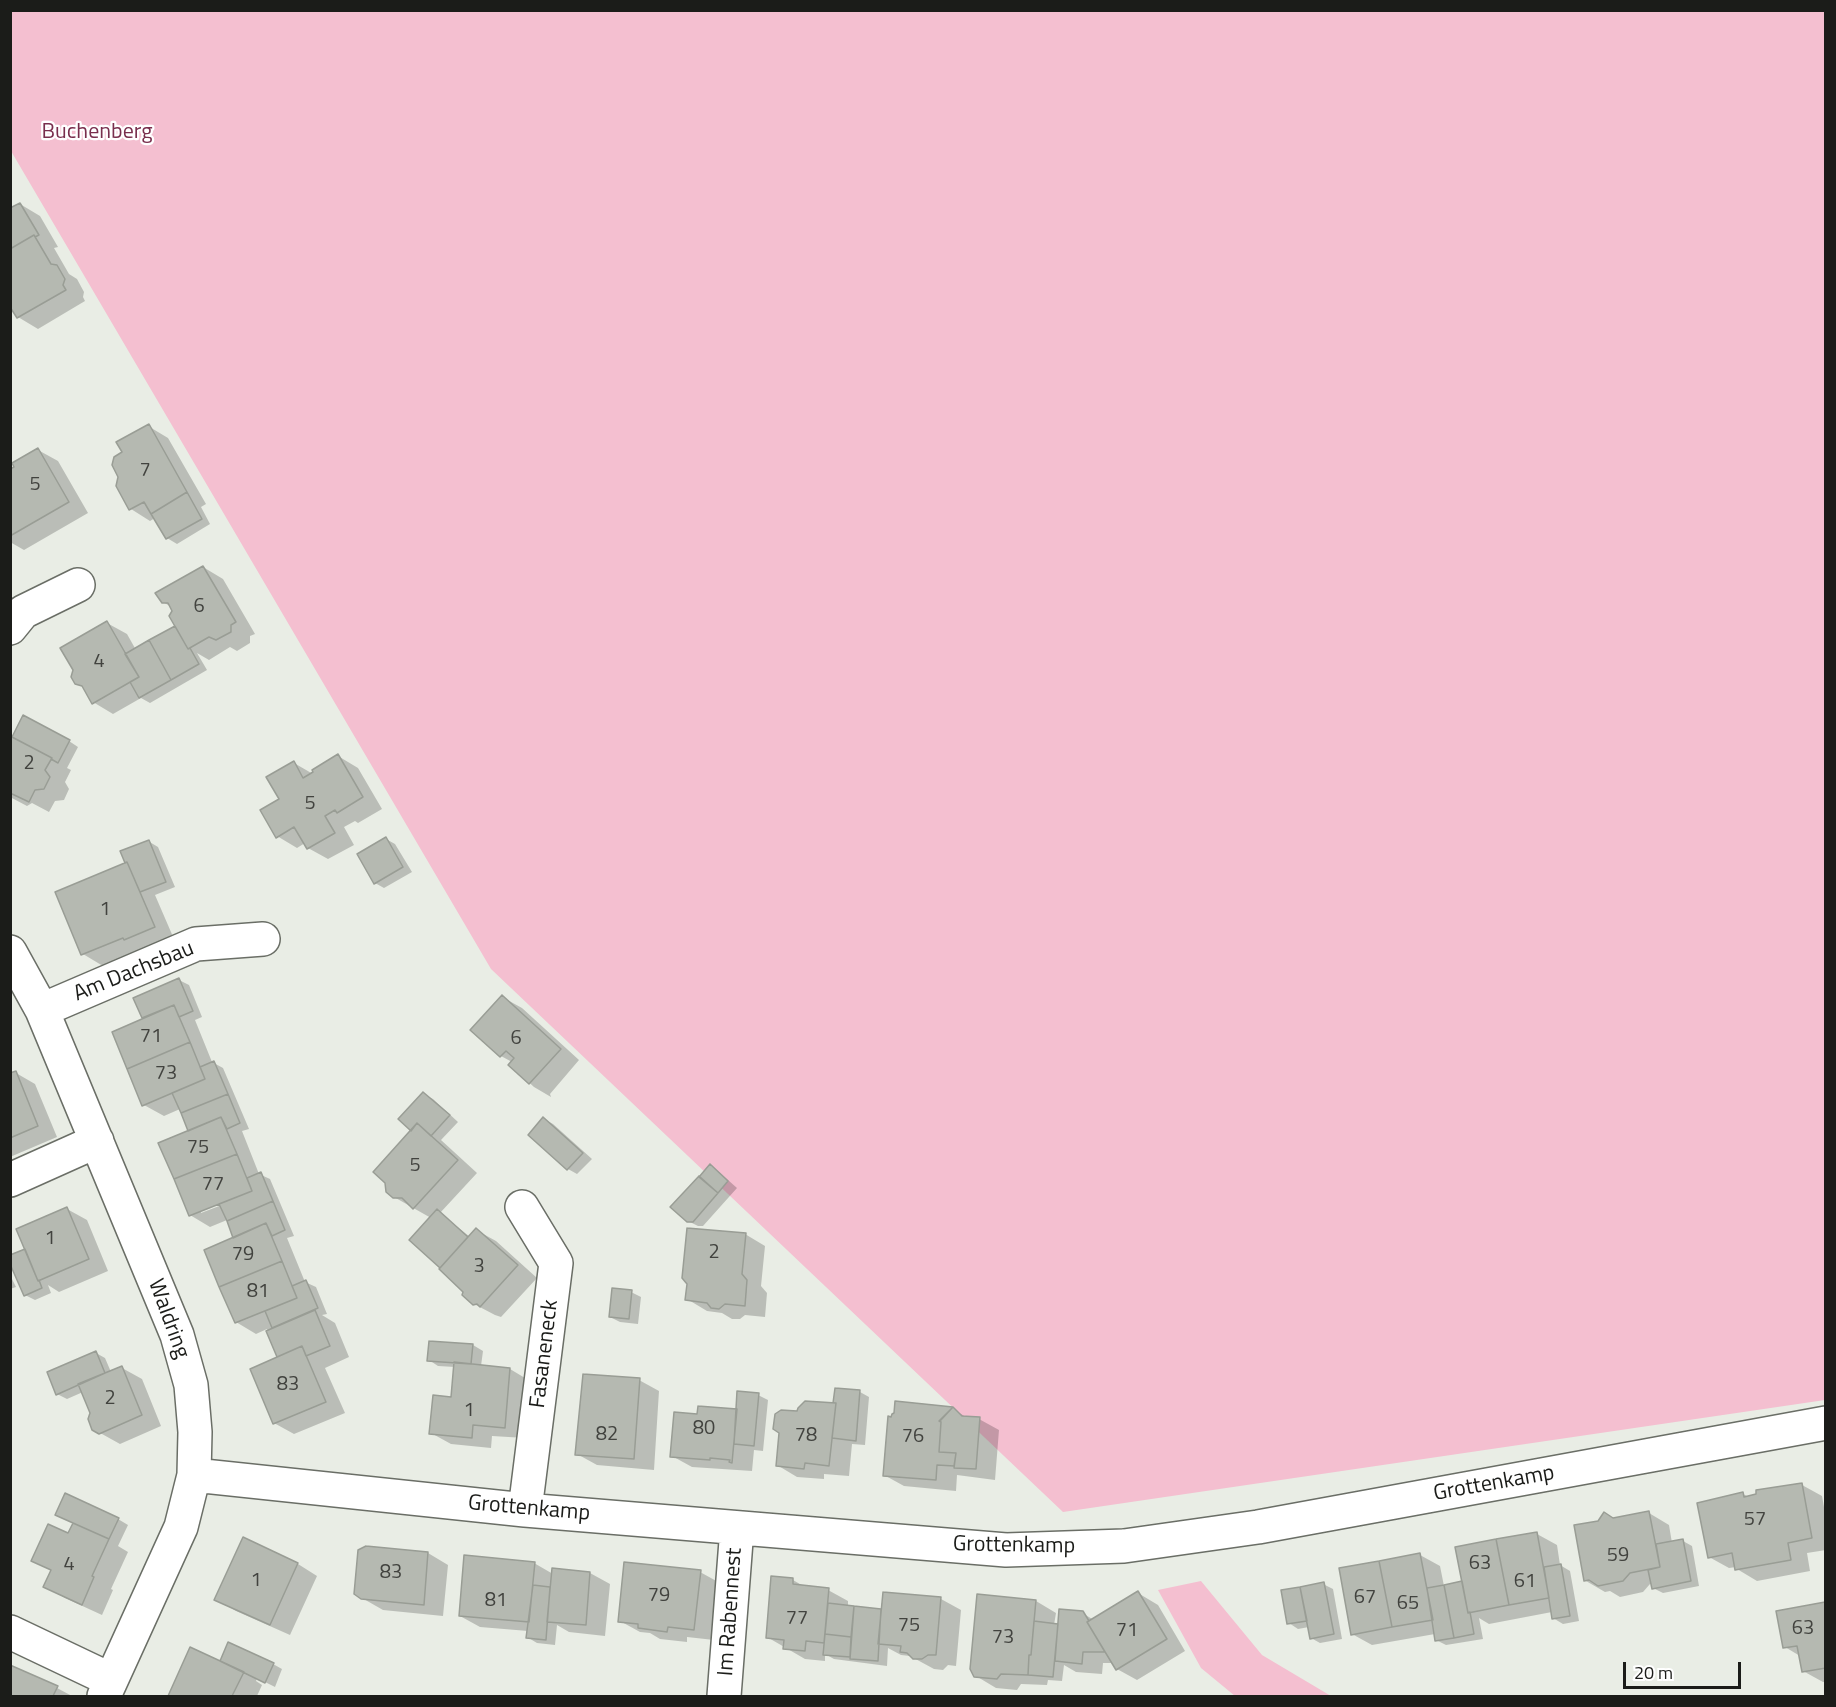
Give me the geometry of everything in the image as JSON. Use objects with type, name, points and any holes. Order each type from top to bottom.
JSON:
[{"type":"street","points":[[10,628],[23,612],[78,585]]},
{"type":"street","name":"Am Dachsbau","points":[[42,1010],[196,944],[263,939]]},
{"type":"street","name":"Waldring","points":[[10,952],[42,1010],[97,1141],[177,1335],[191,1385],[195,1432],[194,1474],[181,1527],[108,1688]]},
{"type":"street","points":[[10,1180],[97,1141]]},
{"type":"street","name":"Fasaneneck","points":[[522,1207],[556,1263],[525,1509]]},
{"type":"street","name":"Grottenkamp","points":[[194,1474],[525,1509],[1006,1550],[1124,1546],[1258,1527],[1826,1423]]},
{"type":"street","name":"Im Rabennest","points":[[724,1696],[737,1528]]},
{"type":"street","points":[[10,1632],[108,1688]]},
{"type":"green space","name":"Buchenberg","points":[[10,11],[1825,11],[1825,1400],[1063,1512],[491,969],[11,151]]},
{"type":"green space","points":[[1201,1581],[1262,1655],[1331,1696],[1235,1696],[1201,1668],[1158,1590]]},
{"type":"building","points":[[20,203],[39,235],[35,237],[34,235],[10,249],[10,208]]},
{"type":"building","points":[[34,235],[51,264],[57,265],[65,279],[63,285],[66,290],[17,318],[10,307],[10,249]]},
{"type":"building","points":[[149,424],[187,492],[151,514],[144,502],[129,510],[116,486],[118,477],[112,465],[114,457],[122,452],[116,442]]},
{"type":"building","points":[[38,448],[69,502],[10,536],[10,469],[14,467],[12,463]]},
{"type":"building","points":[[187,492],[202,519],[166,539],[151,514]]},
{"type":"building","points":[[203,566],[236,622],[231,625],[231,632],[216,640],[209,637],[188,649],[169,616],[172,611],[168,603],[162,603],[155,593]]},
{"type":"building","points":[[107,621],[139,677],[92,704],[82,686],[75,684],[71,677],[73,670],[60,648]]},
{"type":"building","points":[[175,626],[199,664],[171,680],[149,640]]},
{"type":"building","points":[[149,640],[171,680],[139,698],[130,682],[139,677],[125,654]]},
{"type":"building","points":[[23,715],[70,740],[58,763],[12,737]]},
{"type":"building","points":[[10,736],[52,758],[45,770],[50,777],[44,789],[35,790],[29,802],[10,793]]},
{"type":"building","points":[[338,754],[363,797],[337,813],[335,810],[325,816],[335,833],[307,849],[294,827],[276,838],[260,810],[279,799],[266,777],[294,761],[303,778]]},
{"type":"building","points":[[386,837],[403,867],[374,884],[357,854]]},
{"type":"building","points":[[149,840],[166,882],[140,892],[120,851]]},
{"type":"building","points":[[127,862],[155,927],[81,955],[55,892]]},
{"type":"building","points":[[179,978],[193,1011],[179,1017],[174,1005],[142,1018],[133,998]]},
{"type":"building","points":[[502,995],[561,1049],[529,1084],[508,1065],[514,1058],[506,1051],[500,1057],[470,1030]]},
{"type":"building","points":[[174,1005],[190,1042],[127,1069],[112,1032]]},
{"type":"building","points":[[190,1042],[205,1079],[142,1106],[127,1069]]},
{"type":"building","points":[[214,1061],[228,1094],[181,1113],[172,1093],[205,1079],[200,1067]]},
{"type":"building","points":[[16,1071],[38,1126],[10,1138],[10,1073]]},
{"type":"building","points":[[423,1092],[450,1115],[431,1136],[417,1123],[411,1131],[398,1119]]},
{"type":"building","points":[[228,1094],[240,1123],[227,1129],[221,1117],[188,1131],[181,1113]]},
{"type":"building","points":[[221,1117],[237,1154],[174,1179],[158,1143]]},
{"type":"building","points":[[543,1117],[583,1153],[567,1170],[528,1135]]},
{"type":"building","points":[[417,1123],[458,1160],[413,1209],[402,1198],[393,1198],[386,1192],[385,1183],[373,1172]]},
{"type":"building","points":[[237,1154],[252,1191],[189,1216],[174,1179]]},
{"type":"building","points":[[710,1164],[728,1181],[718,1193],[699,1177]]},
{"type":"building","points":[[261,1172],[273,1201],[227,1221],[219,1204],[252,1191],[247,1178]]},
{"type":"building","points":[[699,1176],[718,1193],[693,1222],[687,1222],[670,1207]]},
{"type":"building","points":[[273,1201],[285,1230],[272,1236],[266,1223],[233,1238],[227,1221]]},
{"type":"building","points":[[67,1207],[89,1259],[38,1281],[16,1229]]},
{"type":"building","points":[[437,1209],[468,1237],[440,1268],[409,1240]]},
{"type":"building","points":[[266,1223],[282,1261],[219,1287],[204,1250]]},
{"type":"building","points":[[476,1228],[518,1265],[480,1307],[477,1304],[473,1305],[462,1295],[463,1292],[439,1269]]},
{"type":"building","points":[[687,1228],[746,1233],[742,1274],[747,1280],[745,1306],[725,1304],[719,1309],[711,1308],[707,1303],[685,1300],[687,1284],[682,1278]]},
{"type":"building","points":[[25,1249],[42,1288],[24,1296],[10,1264],[10,1255]]},
{"type":"building","points":[[282,1261],[297,1298],[235,1323],[219,1287]]},
{"type":"building","points":[[306,1280],[318,1308],[272,1328],[265,1311],[297,1298],[292,1286]]},
{"type":"building","points":[[612,1288],[632,1290],[629,1319],[609,1317]]},
{"type":"building","points":[[315,1310],[330,1346],[306,1356],[302,1346],[277,1357],[266,1331]]},
{"type":"building","points":[[429,1341],[473,1344],[471,1364],[427,1361]]},
{"type":"building","points":[[302,1346],[326,1402],[273,1424],[250,1369]]},
{"type":"building","points":[[96,1351],[105,1373],[56,1395],[47,1372]]},
{"type":"building","points":[[454,1362],[510,1368],[505,1428],[473,1425],[472,1438],[429,1434],[433,1395],[451,1397]]},
{"type":"building","points":[[122,1366],[142,1415],[99,1434],[92,1430],[88,1419],[90,1413],[78,1384]]},
{"type":"building","points":[[583,1374],[640,1378],[634,1459],[575,1455]]},
{"type":"building","points":[[835,1388],[860,1390],[856,1441],[832,1438],[836,1403],[833,1403]]},
{"type":"building","points":[[737,1391],[759,1393],[754,1446],[734,1444]]},
{"type":"building","points":[[805,1401],[836,1403],[829,1466],[805,1463],[804,1469],[776,1466],[779,1433],[773,1429],[775,1414],[781,1410],[797,1411]]},
{"type":"building","points":[[895,1401],[953,1407],[939,1421],[941,1422],[939,1452],[956,1453],[954,1466],[937,1465],[936,1480],[883,1476],[888,1416],[891,1417],[894,1413]]},
{"type":"building","points":[[698,1406],[737,1409],[732,1463],[729,1462],[730,1460],[710,1458],[710,1460],[670,1457],[674,1412],[697,1414]]},
{"type":"building","points":[[953,1407],[962,1416],[980,1417],[976,1469],[954,1468],[956,1453],[939,1452],[940,1421]]},
{"type":"building","points":[[1802,1483],[1812,1538],[1788,1543],[1791,1560],[1735,1570],[1732,1553],[1708,1558],[1697,1503],[1743,1492],[1744,1497],[1756,1494],[1756,1490]]},
{"type":"building","points":[[65,1493],[119,1518],[109,1539],[55,1515]]},
{"type":"building","points":[[1649,1511],[1660,1567],[1630,1573],[1623,1581],[1598,1586],[1589,1580],[1584,1581],[1574,1525],[1598,1521],[1604,1512],[1613,1518]]},
{"type":"building","points":[[73,1523],[109,1539],[82,1605],[43,1587],[51,1570],[31,1561],[48,1524],[68,1533]]},
{"type":"building","points":[[1537,1532],[1549,1598],[1509,1605],[1496,1539]]},
{"type":"building","points":[[243,1537],[298,1563],[270,1625],[214,1600]]},
{"type":"building","points":[[1496,1539],[1509,1605],[1468,1613],[1455,1547]]},
{"type":"building","points":[[1683,1539],[1691,1581],[1652,1589],[1648,1570],[1660,1567],[1656,1544]]},
{"type":"building","points":[[366,1546],[428,1552],[424,1605],[361,1599],[354,1594],[358,1550]]},
{"type":"building","points":[[1420,1553],[1433,1620],[1392,1627],[1379,1561]]},
{"type":"building","points":[[464,1555],[535,1562],[529,1622],[459,1616]]},
{"type":"building","points":[[1379,1561],[1392,1627],[1351,1635],[1339,1568]]},
{"type":"building","points":[[624,1562],[701,1570],[694,1630],[668,1627],[667,1632],[638,1628],[638,1624],[618,1622]]},
{"type":"building","points":[[1561,1564],[1570,1616],[1552,1619],[1544,1567]]},
{"type":"building","points":[[552,1568],[590,1572],[586,1625],[547,1622]]},
{"type":"building","points":[[771,1576],[793,1578],[793,1584],[829,1588],[824,1643],[806,1641],[805,1651],[783,1649],[784,1640],[766,1638]]},
{"type":"building","points":[[1462,1581],[1474,1634],[1454,1638],[1444,1585]]},
{"type":"building","points":[[1324,1582],[1334,1634],[1310,1639],[1300,1587]]},
{"type":"building","points":[[533,1585],[550,1587],[546,1640],[526,1638]]},
{"type":"building","points":[[1444,1585],[1454,1638],[1435,1641],[1427,1588]]},
{"type":"building","points":[[1300,1587],[1307,1621],[1287,1624],[1281,1590]]},
{"type":"building","points":[[1138,1591],[1167,1639],[1116,1670],[1087,1622]]},
{"type":"building","points":[[883,1592],[941,1597],[936,1655],[913,1659],[907,1653],[900,1652],[901,1646],[878,1644]]},
{"type":"building","points":[[977,1594],[1036,1600],[1028,1675],[1001,1674],[997,1679],[974,1677],[970,1669]]},
{"type":"building","points":[[1825,1602],[1826,1668],[1802,1672],[1797,1646],[1783,1648],[1776,1611]]},
{"type":"building","points":[[828,1603],[854,1606],[851,1637],[825,1634]]},
{"type":"building","points":[[854,1606],[881,1609],[878,1661],[850,1659]]},
{"type":"building","points":[[1059,1609],[1083,1611],[1105,1652],[1083,1652],[1082,1664],[1055,1661]]},
{"type":"building","points":[[1034,1621],[1058,1624],[1053,1677],[1028,1675]]},
{"type":"building","points":[[825,1634],[851,1637],[850,1657],[823,1655]]},
{"type":"building","points":[[228,1642],[274,1663],[265,1683],[220,1661]]},
{"type":"building","points":[[190,1647],[244,1672],[232,1696],[168,1696]]},
{"type":"building","points":[[10,1665],[58,1686],[53,1696],[10,1696]]}]
